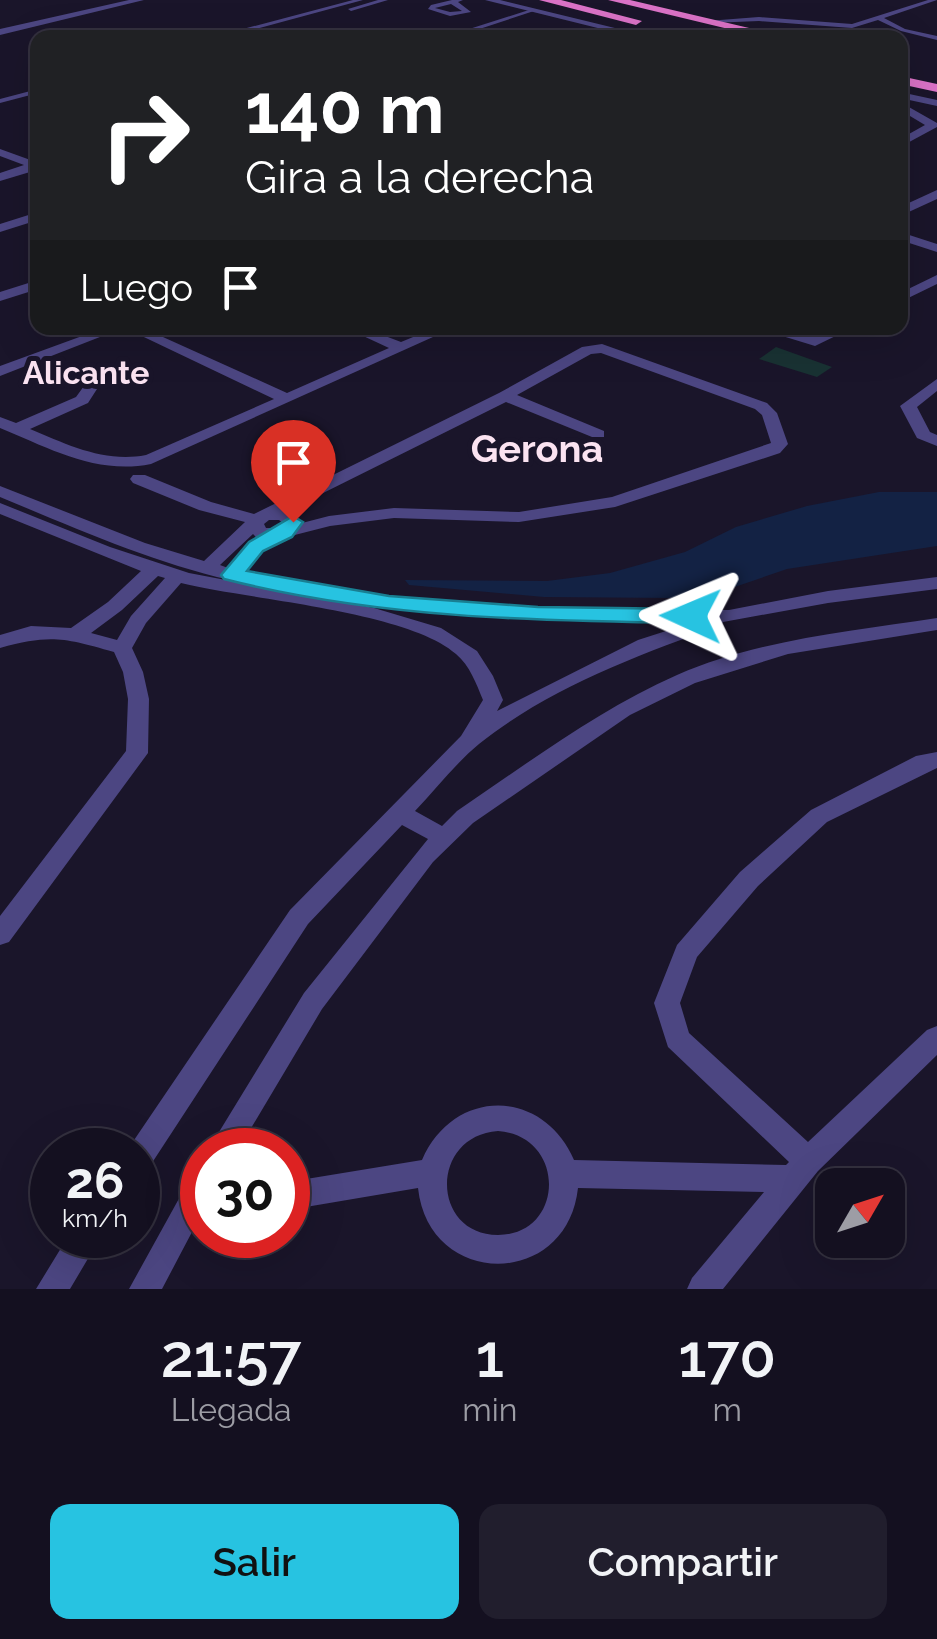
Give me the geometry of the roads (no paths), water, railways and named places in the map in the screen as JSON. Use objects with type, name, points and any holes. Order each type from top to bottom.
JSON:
[{"type":"highway","points":[[614,0],[750,30]]},
{"type":"highway","points":[[541,8],[658,30]]},
{"type":"highway","points":[[908,82],[937,88]]},
{"type":"street","points":[[0,32],[140,0]]},
{"type":"street","points":[[488,0],[541,8],[622,30]]},
{"type":"street","points":[[908,97],[937,103]]},
{"type":"street","points":[[908,110],[932,126],[908,140]]},
{"type":"street","points":[[0,152],[30,165]]},
{"type":"street","points":[[0,177],[30,167]]},
{"type":"street","points":[[908,208],[937,194]]},
{"type":"street","points":[[0,228],[30,219]]},
{"type":"street","points":[[908,239],[937,248]]},
{"type":"street","points":[[908,294],[937,279]]},
{"type":"street","points":[[0,297],[30,287]]},
{"type":"street","points":[[0,371],[97,335]]},
{"type":"street","points":[[147,335],[288,399]]},
{"type":"street","points":[[370,335],[402,348]]},
{"type":"street","points":[[8,426],[104,462],[131,464],[431,335]]},
{"type":"street","points":[[786,335],[809,342],[826,335]]},
{"type":"street","points":[[207,568],[257,520],[505,396],[587,350],[614,350],[761,406],[770,413],[780,444],[616,502],[520,517],[394,513],[281,532]]},
{"type":"street","points":[[937,384],[908,406],[923,435],[937,441]]},
{"type":"street","points":[[8,426],[82,400],[90,390]]},
{"type":"street","points":[[505,396],[598,434]]},
{"type":"street","points":[[139,479],[186,500],[257,520],[272,513],[288,516],[293,522],[256,547],[232,575]]},
{"type":"street","points":[[0,491],[65,527],[155,568],[401,621],[454,642],[480,667],[493,700],[470,740]]},
{"type":"street","points":[[0,508],[232,575],[389,603],[538,614],[729,616]]},
{"type":"street","points":[[75,635],[115,606],[155,568]]},
{"type":"street","points":[[0,935],[136,753],[140,726],[136,687],[122,648],[138,620],[178,575]]},
{"type":"street","points":[[159,1128],[299,917],[470,740],[514,710],[645,645],[729,616],[828,597],[937,583]]},
{"type":"street","points":[[431,632],[439,607]]},
{"type":"street","points":[[235,1128],[313,1001],[443,837],[511,784],[622,710],[688,678],[786,648],[937,624]]},
{"type":"street","points":[[0,642],[33,630],[75,635],[122,648]]},
{"type":"street","points":[[800,1170],[678,1039],[668,1003],[686,952],[749,879],[820,816],[924,762],[937,760]]},
{"type":"street","points":[[398,812],[443,837]]},
{"type":"street","points":[[703,1289],[800,1170],[937,1038]]},
{"type":"street","points":[[498,1120],[516,1123],[548,1142],[565,1174],[561,1210],[551,1226],[536,1239],[499,1249],[460,1238],[446,1225],[430,1190],[431,1172],[447,1140],[462,1129],[498,1120]]},
{"type":"street","points":[[565,1174],[800,1170]]},
{"type":"street","points":[[310,1192],[431,1172]]},
{"type":"street","points":[[146,1289],[180,1236]]},
{"type":"street","points":[[52,1289],[72,1258]]},
{"type":"lane","points":[[244,30],[360,0]]},
{"type":"lane","points":[[268,30],[386,0]]},
{"type":"lane","points":[[710,21],[759,19],[852,26],[934,0]]},
{"type":"lane","points":[[456,1],[468,12],[450,14],[431,8],[433,6],[456,1]]},
{"type":"lane","points":[[470,30],[541,8]]},
{"type":"lane","points":[[483,30],[541,8]]},
{"type":"lane","points":[[881,19],[903,30]]},
{"type":"lane","points":[[279,21],[290,24]]},
{"type":"lane","points":[[908,31],[937,38]]},
{"type":"lane","points":[[0,101],[30,93]]},
{"type":"water","points":[[879,492],[937,492],[937,546],[787,569],[723,591],[675,598],[544,597],[409,585],[405,580],[547,581],[610,573],[685,552],[736,527],[807,506]]},
{"type":"district","name":"Alicante","points":[[86,372]]},
{"type":"district","name":"Gerona","points":[[537,448]]}]
